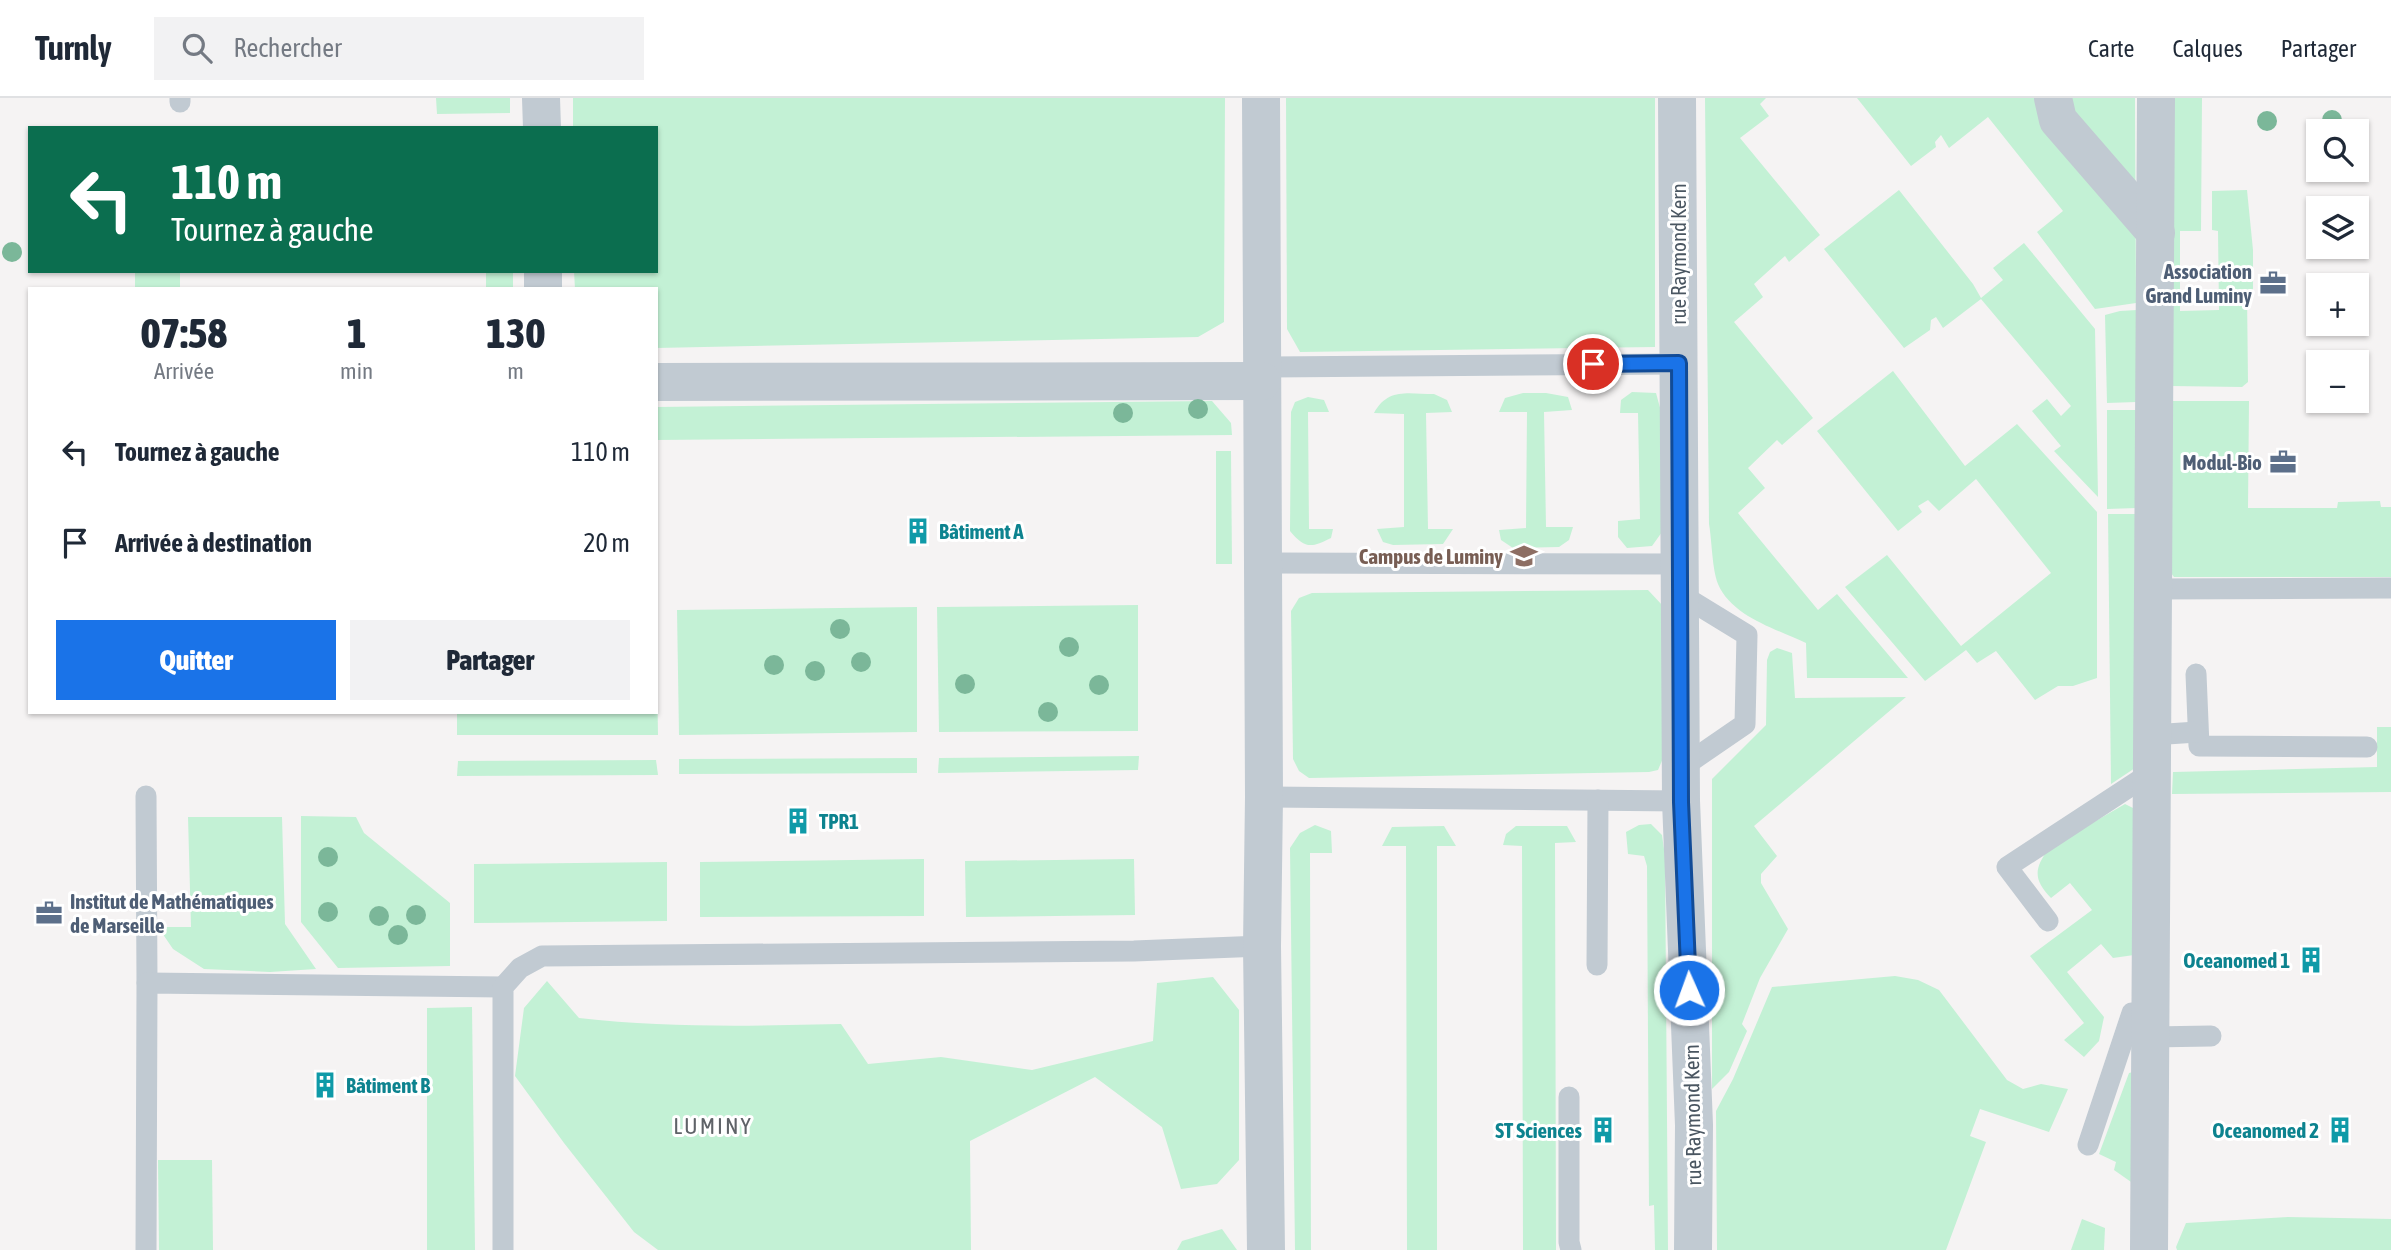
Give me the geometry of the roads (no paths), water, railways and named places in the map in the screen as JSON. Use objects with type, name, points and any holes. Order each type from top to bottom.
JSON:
[{"type":"street","points":[[541,98],[542,126]]},
{"type":"street","points":[[1261,98],[1264,797],[1262,946],[1266,1250]]},
{"type":"street","name":"rue Raymond Kern","points":[[1677,98],[1681,785],[1694,1125],[1693,1250]]},
{"type":"street","points":[[2053,98],[2058,120],[2156,233]]},
{"type":"street","points":[[2149,1250],[2157,98]]},
{"type":"street","points":[[658,382],[1262,374]]},
{"type":"lane","points":[[1262,374],[1679,363]]},
{"type":"lane","points":[[1261,563],[1680,579],[1747,635],[1745,724],[1681,785],[1598,800],[1264,797]]},
{"type":"lane","points":[[2154,589],[2391,589]]},
{"type":"lane","points":[[2196,674],[2199,746],[2367,747]]},
{"type":"lane","points":[[2048,921],[2007,867],[2152,753],[2197,732]]},
{"type":"lane","points":[[146,796],[146,1250]]},
{"type":"lane","points":[[1597,965],[1598,800]]},
{"type":"lane","points":[[503,1250],[503,987],[520,968],[542,956],[1120,951],[1262,946]]},
{"type":"lane","points":[[147,982],[503,987]]},
{"type":"lane","points":[[2088,1145],[2132,1013],[2151,1024],[2211,1036]]},
{"type":"lane","points":[[1569,1097],[1571,1250]]},
{"type":"place","name":"Association Grand Luminy","points":[[2273,283]]},
{"type":"place","name":"Modul-Bio","points":[[2283,462]]},
{"type":"place","name":"Bâtiment A","points":[[918,531]]},
{"type":"place","name":"Campus de Luminy","points":[[1524,556]]},
{"type":"place","name":"TPR1","points":[[798,821]]},
{"type":"place","name":"Institut de Mathématiques de Marseille","points":[[49,913]]},
{"type":"place","name":"Oceanomed 1","points":[[2311,960]]},
{"type":"place","name":"Bâtiment B","points":[[325,1085]]},
{"type":"place","name":"ST Sciences","points":[[1603,1130]]},
{"type":"place","name":"Oceanomed 2","points":[[2340,1130]]},
{"type":"district","name":"LUMINY","points":[[713,1126]]}]
